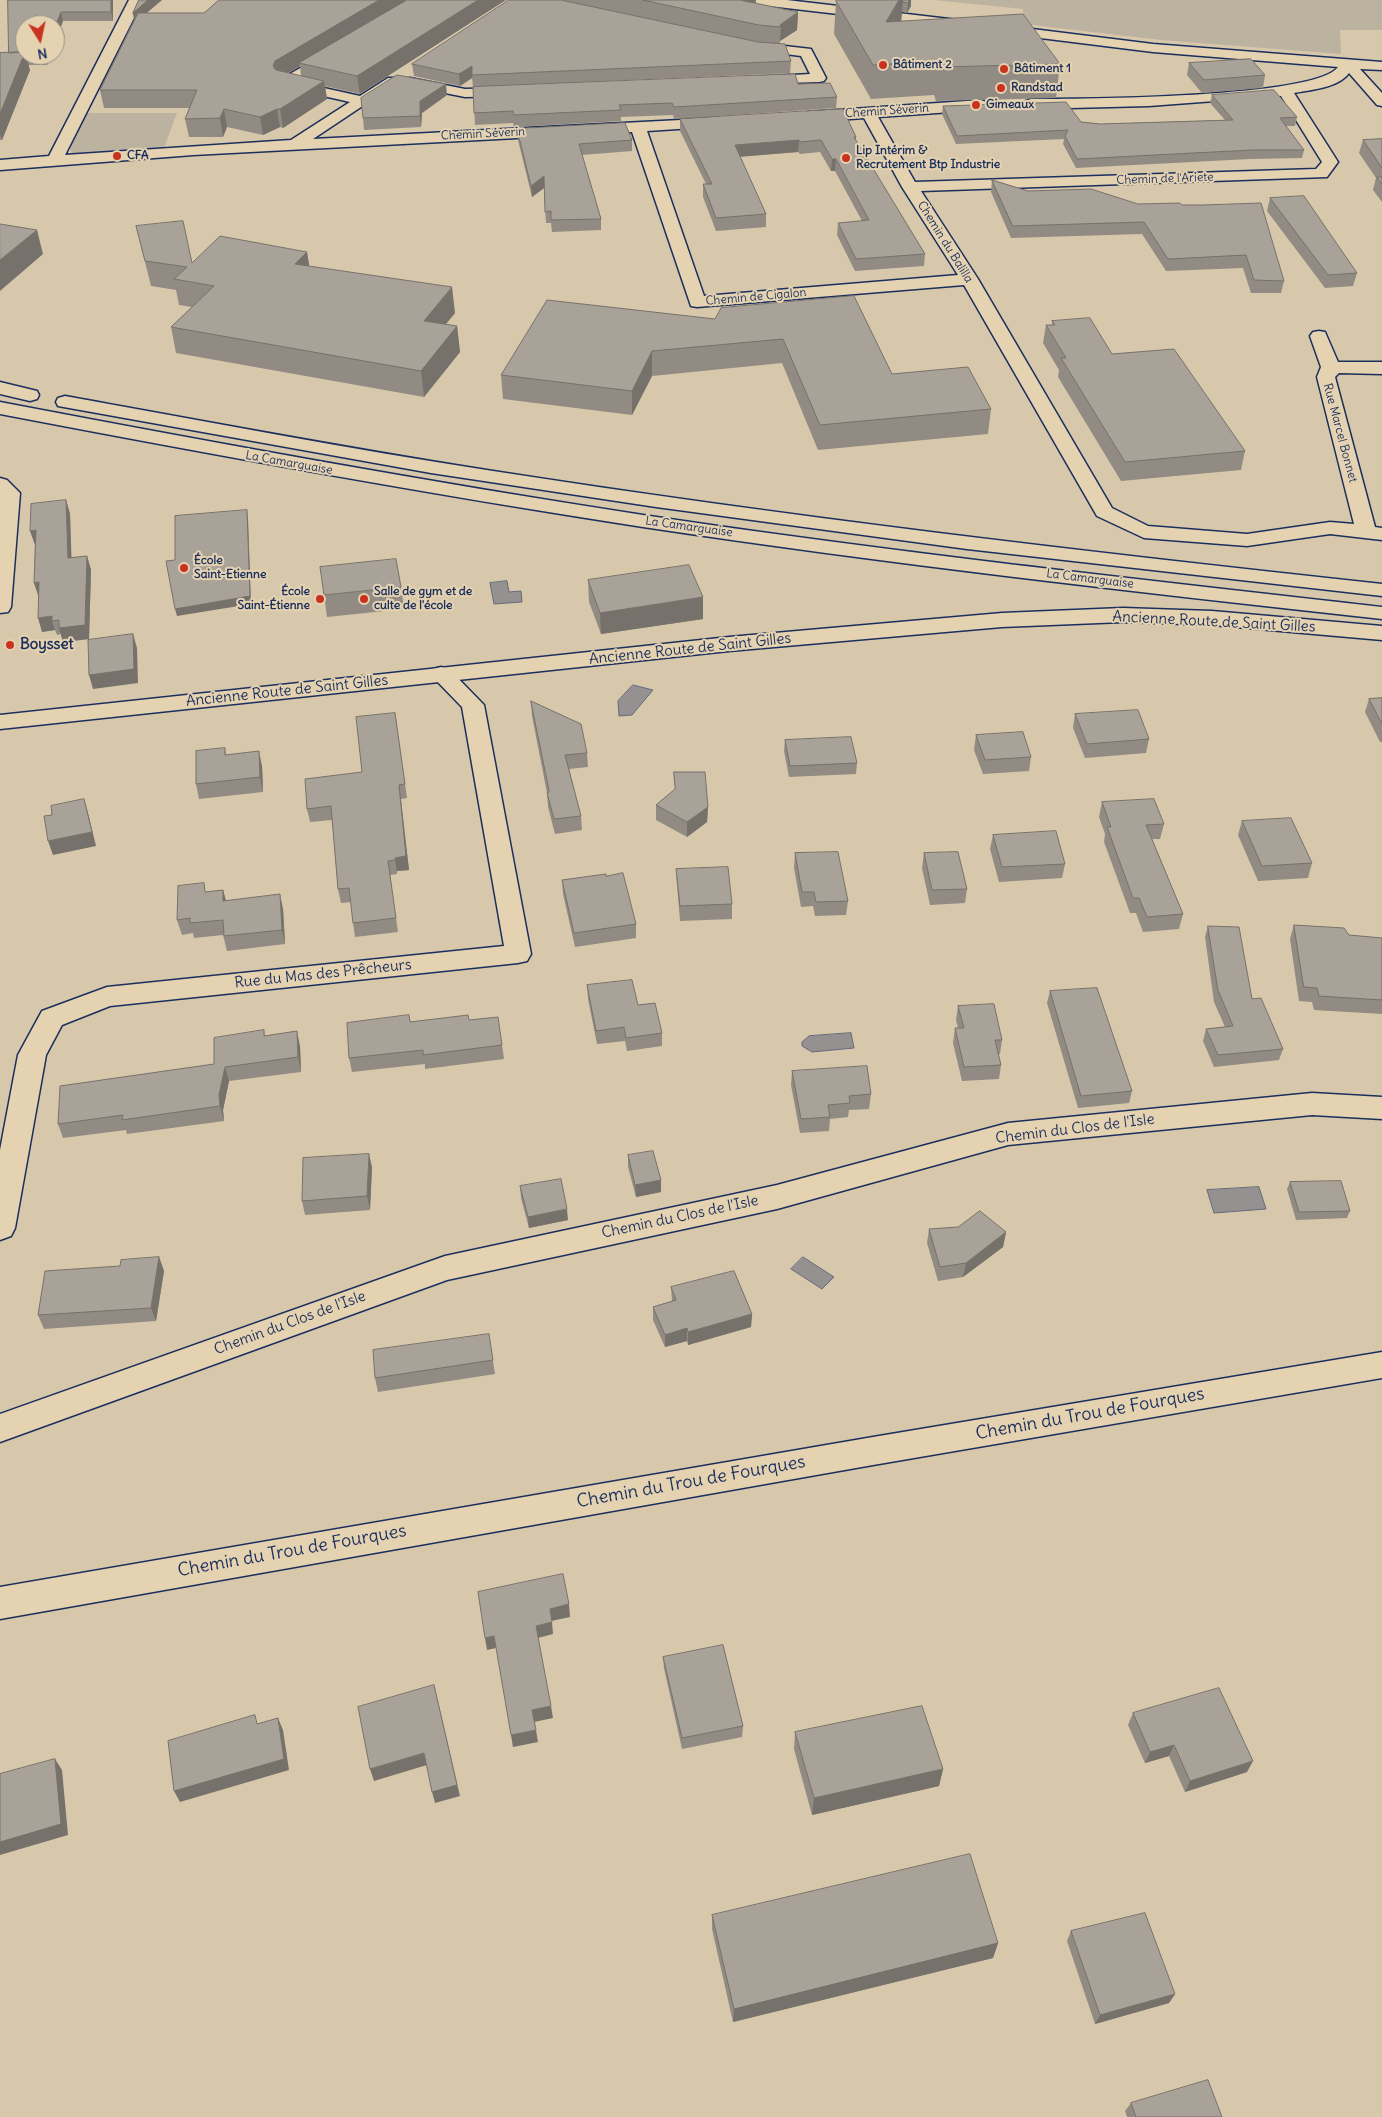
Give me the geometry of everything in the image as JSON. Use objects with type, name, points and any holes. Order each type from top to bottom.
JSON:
[{"type":"main road","points":[[55,160],[136,0]]},
{"type":"main road","points":[[752,0],[972,26]]},
{"type":"main road","points":[[990,28],[1153,48],[1382,66]]},
{"type":"main road","points":[[738,44],[776,50],[806,52],[819,78],[744,82]]},
{"type":"main road","points":[[347,46],[284,83],[363,101]]},
{"type":"main road","points":[[1016,104],[1149,102],[1285,91],[1320,83],[1340,75],[1348,64]]},
{"type":"main road","points":[[1348,64],[1382,102]]},
{"type":"main road","points":[[294,145],[412,68]]},
{"type":"main road","points":[[396,79],[465,93],[530,91]]},
{"type":"main road","name":"Chemin de l'Ariete","points":[[910,187],[1321,174],[1330,162],[1285,91]]},
{"type":"main road","name":"Chemin Séverin","points":[[796,118],[996,105]]},
{"type":"main road","name":"Chemin du Balilla","points":[[868,112],[910,187],[1023,370],[1104,512],[1120,522],[1144,532],[1247,540],[1330,528],[1374,533]]},
{"type":"main road","name":"Chemin Séverin","points":[[0,165],[294,145],[732,122]]},
{"type":"main road","name":"Chemin de Cigalon","points":[[638,127],[697,302],[968,279]]},
{"type":"main road","points":[[1319,336],[1332,369]]},
{"type":"main road","name":"Rue Marcel Bonnet","points":[[1374,533],[1326,377],[1328,371],[1332,369],[1351,367],[1382,368]]},
{"type":"main road","name":"La Camarguaise","points":[[0,389],[402,462],[666,503],[843,528],[1382,590]]},
{"type":"main road","name":"La Camarguaise","points":[[0,408],[380,479],[628,518],[812,545],[1382,612]]},
{"type":"main road","points":[[0,414],[135,434]]},
{"type":"main road","points":[[0,484],[10,493],[0,608]]},
{"type":"main road","name":"Ancienne Route de Saint Gilles","points":[[0,722],[729,644],[1002,620],[1114,615],[1212,618],[1382,633]]},
{"type":"main road","name":"Rue du Mas des Prêcheurs","points":[[0,1228],[32,1055],[52,1018],[107,997],[518,954],[473,705],[441,674]]},
{"type":"main road","name":"Chemin du Clos de l'Isle","points":[[0,1428],[445,1268],[777,1197],[1008,1134],[1312,1104],[1382,1108]]},
{"type":"main road","name":"Chemin du Trou de Fourques","points":[[0,1603],[883,1449],[1382,1365]]},
{"type":"shaded area","points":[[934,0],[1382,0],[1382,30],[1340,30],[1341,54],[1161,40],[1024,24],[1023,9]]},
{"type":"shaded area","points":[[86,113],[177,113],[164,148],[72,155],[70,148]]},
{"type":"shaded area","points":[[507,581],[509,592],[521,591],[522,602],[494,604],[490,583]]},
{"type":"shaded area","points":[[633,685],[653,690],[632,715],[619,716],[618,701]]},
{"type":"shaded area","points":[[851,1033],[854,1048],[812,1052],[802,1046],[802,1042],[809,1036]]},
{"type":"shaded area","points":[[1259,1187],[1266,1209],[1214,1213],[1207,1190]]},
{"type":"shaded area","points":[[803,1257],[834,1277],[822,1289],[791,1269]]},
{"type":"building","points":[[8,0],[111,0],[111,12],[61,12],[60,15],[15,15],[15,53],[9,53]]},
{"type":"building","points":[[139,0],[148,0],[133,13]]},
{"type":"building","points":[[219,0],[379,0],[275,61],[273,66],[276,70],[324,81],[280,109],[260,117],[224,109],[220,118],[185,119],[197,90],[100,90],[138,13],[204,13]]},
{"type":"building","points":[[407,0],[478,0],[357,76],[299,63]]},
{"type":"building","points":[[509,0],[561,0],[758,42],[785,44],[791,61],[472,75],[472,66],[459,74],[412,64]]},
{"type":"building","points":[[643,0],[740,0],[798,12],[780,25],[781,27],[759,25]]},
{"type":"building","points":[[836,0],[899,0],[886,22],[1023,14],[1060,64],[939,67],[937,61],[873,65]]},
{"type":"building","points":[[15,52],[15,65],[20,65],[0,114],[0,53]]},
{"type":"building","points":[[1251,59],[1265,75],[1204,80],[1189,63]]},
{"type":"building","points":[[795,74],[798,84],[830,83],[837,97],[674,107],[672,103],[619,105],[621,110],[514,115],[513,111],[474,113],[473,87]]},
{"type":"building","points":[[397,75],[446,84],[420,101],[420,116],[363,118],[361,98]]},
{"type":"building","points":[[1274,90],[1297,117],[1280,118],[1304,150],[1252,150],[1077,159],[1065,136],[1068,130],[957,136],[943,106],[1066,102],[1081,122],[1100,124],[1233,120],[1212,95]]},
{"type":"building","points":[[843,109],[856,137],[854,137],[925,254],[856,259],[838,223],[869,220],[836,159],[832,159],[821,140],[735,145],[766,214],[716,218],[703,184],[712,184],[680,119]]},
{"type":"building","points":[[625,123],[632,140],[579,144],[601,219],[551,220],[551,211],[545,212],[544,176],[531,186],[517,129]]},
{"type":"building","points":[[1382,139],[1382,168],[1363,140]]},
{"type":"building","points":[[1377,177],[1382,177],[1382,184]]},
{"type":"building","points":[[992,180],[1028,191],[1091,189],[1138,204],[1180,203],[1182,205],[1202,205],[1261,203],[1284,281],[1254,280],[1246,255],[1168,259],[1144,222],[1013,226]]},
{"type":"building","points":[[1304,196],[1357,273],[1328,275],[1270,198]]},
{"type":"building","points":[[183,221],[192,263],[220,236],[307,252],[295,264],[452,287],[424,321],[457,326],[421,371],[171,327],[214,286],[174,279],[187,267],[145,261],[136,226]]},
{"type":"building","points":[[0,224],[37,230],[0,260]]},
{"type":"building","points":[[854,296],[892,374],[968,367],[991,409],[820,425],[783,339],[652,351],[632,391],[501,375],[547,300],[715,319],[721,308]]},
{"type":"building","points":[[1090,318],[1112,354],[1174,349],[1245,451],[1125,462],[1061,358],[1066,358],[1046,325],[1055,325],[1052,321]]},
{"type":"building","points":[[66,500],[68,558],[87,556],[85,625],[59,628],[59,620],[52,621],[52,616],[38,618],[39,582],[34,583],[36,530],[30,531],[31,504]]},
{"type":"building","name":"École Saint-Etienne","points":[[247,510],[250,596],[175,609],[166,561],[175,560],[175,516]]},
{"type":"building","points":[[396,559],[401,587],[324,595],[320,567]]},
{"type":"building","points":[[689,565],[703,597],[600,613],[588,580]]},
{"type":"building","points":[[133,634],[134,669],[89,675],[88,640]]},
{"type":"building","points":[[1382,698],[1382,724],[1369,699]]},
{"type":"building","points":[[531,701],[581,724],[587,753],[565,755],[581,816],[554,819],[547,793],[549,792]]},
{"type":"building","points":[[1138,710],[1149,739],[1087,744],[1075,714]]},
{"type":"building","points":[[395,713],[405,784],[399,785],[406,856],[388,861],[396,918],[353,923],[349,888],[338,889],[331,806],[307,809],[305,779],[362,772],[356,717]]},
{"type":"building","points":[[1023,732],[1031,757],[985,760],[976,735]]},
{"type":"building","points":[[851,737],[857,763],[790,766],[785,740]]},
{"type":"building","points":[[225,748],[225,755],[259,751],[260,777],[196,784],[196,751]]},
{"type":"building","points":[[674,772],[705,772],[708,807],[687,822],[656,805],[675,789]]},
{"type":"building","points":[[84,799],[92,832],[48,841],[44,816],[52,815],[51,806]]},
{"type":"building","points":[[1154,799],[1164,824],[1146,825],[1183,914],[1147,917],[1139,898],[1133,898],[1107,827],[1111,827],[1102,802]]},
{"type":"building","points":[[1291,818],[1312,863],[1262,866],[1242,821]]},
{"type":"building","points":[[1056,831],[1065,864],[1002,867],[993,835]]},
{"type":"building","points":[[838,852],[848,901],[816,902],[814,892],[802,892],[795,853]]},
{"type":"building","points":[[958,852],[967,889],[932,890],[924,853]]},
{"type":"building","points":[[728,867],[732,904],[680,906],[676,869]]},
{"type":"building","points":[[623,873],[636,924],[574,933],[562,880]]},
{"type":"building","points":[[204,883],[205,892],[223,890],[223,901],[280,894],[282,930],[224,936],[223,920],[190,923],[190,918],[177,920],[178,886]]},
{"type":"building","points":[[1294,925],[1344,928],[1349,935],[1382,938],[1382,1000],[1319,996],[1317,988],[1304,987]]},
{"type":"building","points":[[1208,926],[1239,927],[1252,999],[1261,998],[1283,1049],[1218,1055],[1206,1029],[1233,1026],[1218,990]]},
{"type":"building","points":[[632,980],[638,1005],[655,1003],[662,1033],[626,1038],[624,1027],[596,1031],[587,985]]},
{"type":"building","points":[[1097,988],[1132,1091],[1081,1096],[1050,991]]},
{"type":"building","points":[[994,1004],[1002,1040],[995,1040],[1001,1065],[964,1067],[955,1028],[964,1028],[958,1006]]},
{"type":"building","points":[[409,1015],[410,1022],[468,1015],[469,1020],[498,1017],[502,1045],[423,1055],[423,1050],[349,1058],[347,1023]]},
{"type":"building","points":[[264,1030],[264,1036],[297,1031],[298,1057],[225,1067],[219,1095],[220,1106],[122,1120],[123,1115],[58,1124],[60,1086],[214,1064],[214,1038]]},
{"type":"building","points":[[867,1066],[871,1094],[849,1096],[850,1103],[828,1105],[830,1117],[801,1119],[792,1071]]},
{"type":"building","points":[[653,1151],[661,1180],[635,1185],[628,1155]]},
{"type":"building","points":[[369,1154],[367,1196],[302,1201],[303,1158]]},
{"type":"building","points":[[561,1179],[567,1209],[528,1217],[520,1186]]},
{"type":"building","points":[[1341,1181],[1350,1211],[1299,1212],[1290,1182]]},
{"type":"building","points":[[980,1211],[1006,1232],[966,1263],[940,1267],[929,1229],[958,1227]]},
{"type":"building","points":[[159,1257],[151,1308],[38,1315],[45,1271],[120,1266],[121,1260]]},
{"type":"building","points":[[734,1271],[752,1314],[688,1332],[687,1328],[665,1335],[653,1307],[676,1300],[671,1287]]},
{"type":"building","points":[[489,1334],[493,1360],[375,1378],[373,1350]]},
{"type":"building","points":[[563,1574],[569,1604],[550,1609],[552,1622],[536,1626],[551,1706],[532,1710],[536,1730],[511,1735],[494,1636],[485,1638],[478,1592]]},
{"type":"building","points":[[723,1645],[743,1726],[682,1738],[663,1657]]},
{"type":"building","points":[[434,1685],[457,1785],[432,1792],[424,1753],[370,1769],[358,1707]]},
{"type":"building","points":[[1219,1688],[1253,1761],[1190,1781],[1174,1745],[1150,1752],[1133,1713]]},
{"type":"building","points":[[922,1706],[943,1769],[814,1798],[795,1732]]},
{"type":"building","points":[[255,1715],[257,1724],[278,1718],[284,1759],[174,1791],[168,1741]]},
{"type":"building","points":[[55,1759],[61,1824],[0,1842],[0,1774]]},
{"type":"building","points":[[970,1854],[998,1943],[734,2009],[712,1915]]},
{"type":"building","points":[[1145,1913],[1175,1994],[1100,2015],[1071,1931]]},
{"type":"building","points":[[1208,2080],[1222,2117],[1136,2117],[1131,2103]]},
{"type":"place","name":"Bâtiment 2","points":[[883,65]]},
{"type":"place","name":"Bâtiment 1","points":[[1004,69]]},
{"type":"place","name":"Randstad","points":[[1001,88]]},
{"type":"place","name":"Gimeaux","points":[[976,105]]},
{"type":"place","name":"CFA","points":[[117,156]]},
{"type":"place","name":"Lip Intérim & Recrutement Btp Industrie","points":[[846,158]]},
{"type":"place","name":"École Saint-Etienne","points":[[184,568]]},
{"type":"place","name":"École Saint-Étienne","points":[[320,599]]},
{"type":"place","name":"Salle de gym et de culte de l'école","points":[[364,599]]},
{"type":"place","name":"Boysset","points":[[10,645]]}]
